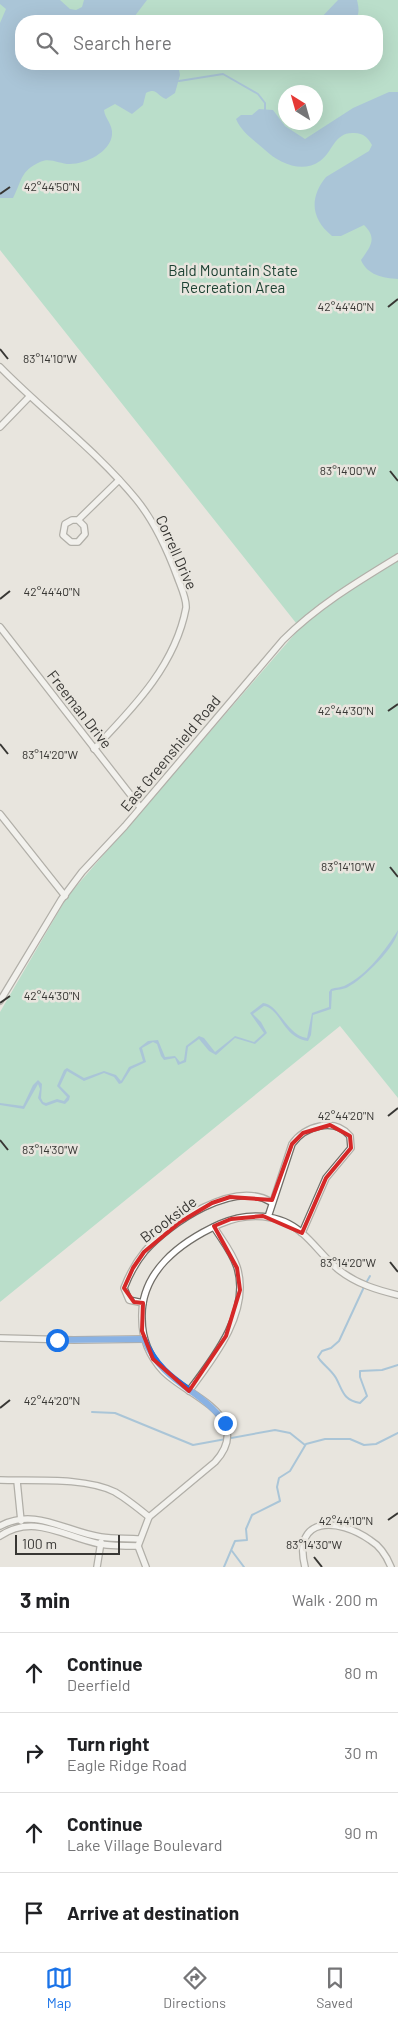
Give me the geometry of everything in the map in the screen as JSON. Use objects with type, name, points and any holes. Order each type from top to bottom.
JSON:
[{"type":"street","name":"Correll Drive","points":[[0,367],[29,397],[79,441],[119,480],[136,500],[154,527],[174,569],[186,606],[171,655],[160,674],[94,749]]},
{"type":"street","points":[[0,427],[29,397]]},
{"type":"street","points":[[78,520],[84,526],[85,534],[81,540],[71,542],[63,535],[63,527],[68,522],[78,520],[119,480]]},
{"type":"street","name":"East Greenshield Road","points":[[0,1001],[2,992],[64,896],[82,872],[140,807],[248,679],[296,627],[348,587],[398,557]]},
{"type":"street","name":"Freeman Drive","points":[[0,627],[140,807]]},
{"type":"street","points":[[0,814],[64,896]]},
{"type":"street","points":[[268,1217],[271,1202],[292,1144],[297,1138],[312,1128],[330,1125],[346,1131],[352,1142],[351,1148],[326,1178],[302,1233]]},
{"type":"street","name":"Brookside","points":[[143,1303],[129,1300],[124,1288],[133,1268],[156,1241],[180,1222],[212,1203],[249,1196],[266,1198],[271,1202]]},
{"type":"street","points":[[146,1567],[138,1546],[149,1517],[223,1454],[228,1433],[225,1423],[214,1410],[157,1364],[144,1339],[143,1303],[151,1278],[162,1263],[184,1245],[231,1219],[249,1216],[268,1217],[278,1219],[302,1233],[340,1271],[374,1289],[398,1295]]},
{"type":"street","points":[[189,1391],[226,1336],[235,1316],[239,1295],[237,1268],[214,1227]]},
{"type":"street","points":[[0,1338],[144,1339]]},
{"type":"street","points":[[0,1480],[94,1485],[113,1491],[149,1517]]},
{"type":"street","points":[[17,1481],[22,1526]]},
{"type":"street","points":[[0,1526],[21,1518],[44,1520],[101,1537],[140,1540]]},
{"type":"street","points":[[305,1567],[301,1551],[304,1540],[316,1526],[323,1524],[339,1526],[371,1540],[384,1553],[392,1567]]},
{"type":"street","points":[[0,1536],[13,1528],[38,1526],[100,1544],[138,1546]]},
{"type":"street","points":[[98,1567],[101,1537]]},
{"type":"highlighted area","points":[[330,1125],[350,1136],[351,1148],[326,1178],[302,1233],[263,1216],[231,1219],[214,1226],[237,1268],[240,1290],[226,1336],[189,1391],[153,1359],[142,1331],[143,1303],[134,1302],[124,1288],[133,1268],[144,1252],[180,1222],[212,1203],[230,1197],[272,1200],[292,1144],[303,1133]]},
{"type":"green space","name":"Bald Mountain State Recreation Area","points":[[0,0],[398,0],[398,1098],[340,1026],[0,1302],[0,1012],[67,897],[300,628],[0,250]]},
{"type":"water","points":[[0,0],[60,0],[70,9],[76,10],[82,7],[84,0],[147,0],[136,15],[15,15],[15,70],[179,70],[180,75],[175,93],[166,99],[155,91],[150,91],[146,93],[143,105],[132,114],[115,104],[104,110],[112,135],[107,147],[102,152],[83,162],[66,164],[47,160],[33,165],[22,177],[13,198],[0,198],[0,23],[6,9],[0,4]]},
{"type":"water","points":[[338,0],[357,0],[357,15],[324,15]]},
{"type":"water","points":[[389,92],[398,92],[398,279],[376,275],[364,265],[361,260],[370,247],[372,239],[364,225],[341,236],[332,236],[320,223],[316,215],[315,200],[326,177],[369,151],[372,145],[367,138],[357,133],[342,136],[320,161],[306,167],[298,167],[284,163],[271,155],[245,132],[236,119],[241,115],[252,115],[259,109],[273,110],[278,117],[278,130],[291,130],[305,139],[319,130],[323,130],[323,127],[353,108]]},
{"type":"water","points":[[398,930],[386,953],[370,970],[348,987],[332,991],[331,1009],[313,1015],[311,1035],[308,1041],[293,1035],[275,1012],[264,1006],[253,1014],[261,1022],[267,1033],[255,1044],[235,1038],[216,1055],[209,1051],[199,1039],[188,1047],[186,1062],[178,1065],[175,1058],[164,1060],[157,1044],[153,1042],[142,1048],[146,1062],[131,1069],[122,1083],[119,1084],[114,1077],[104,1073],[84,1081],[67,1071],[60,1086],[70,1096],[65,1104],[57,1102],[46,1106],[42,1104],[38,1098],[40,1089],[38,1084],[24,1109],[0,1105],[0,1103],[23,1106],[33,1085],[38,1080],[42,1084],[41,1098],[43,1102],[46,1103],[57,1099],[64,1101],[67,1097],[57,1086],[64,1070],[67,1068],[84,1078],[104,1071],[116,1075],[121,1081],[129,1067],[143,1061],[139,1048],[148,1041],[158,1040],[165,1057],[175,1056],[180,1062],[184,1060],[186,1046],[199,1036],[204,1038],[215,1052],[235,1036],[254,1042],[264,1033],[250,1013],[263,1003],[274,1008],[288,1026],[300,1036],[307,1038],[312,1013],[329,1007],[329,992],[331,989],[344,986],[369,968]]},
{"type":"waterway","points":[[179,81],[223,74],[258,94],[265,103],[265,111]]},
{"type":"waterway","points":[[366,1283],[370,1276]]},
{"type":"waterway","points":[[364,1287],[339,1341],[331,1348],[322,1351],[318,1357],[334,1375],[347,1397],[354,1402],[360,1403],[367,1396],[360,1377],[360,1371],[382,1370],[398,1365]]},
{"type":"waterway","points":[[92,1412],[115,1413],[193,1445],[275,1430],[290,1433],[305,1445]]},
{"type":"waterway","points":[[224,1567],[235,1541],[247,1540],[246,1529],[252,1515],[280,1501],[277,1487],[279,1478],[290,1471],[306,1444],[325,1439],[350,1439],[364,1445],[376,1444],[398,1433]]},
{"type":"waterway","points":[[232,1551],[244,1567]]},
{"type":"route","points":[[57,1340],[144,1339],[157,1364],[164,1372],[214,1410],[225,1423]]}]
